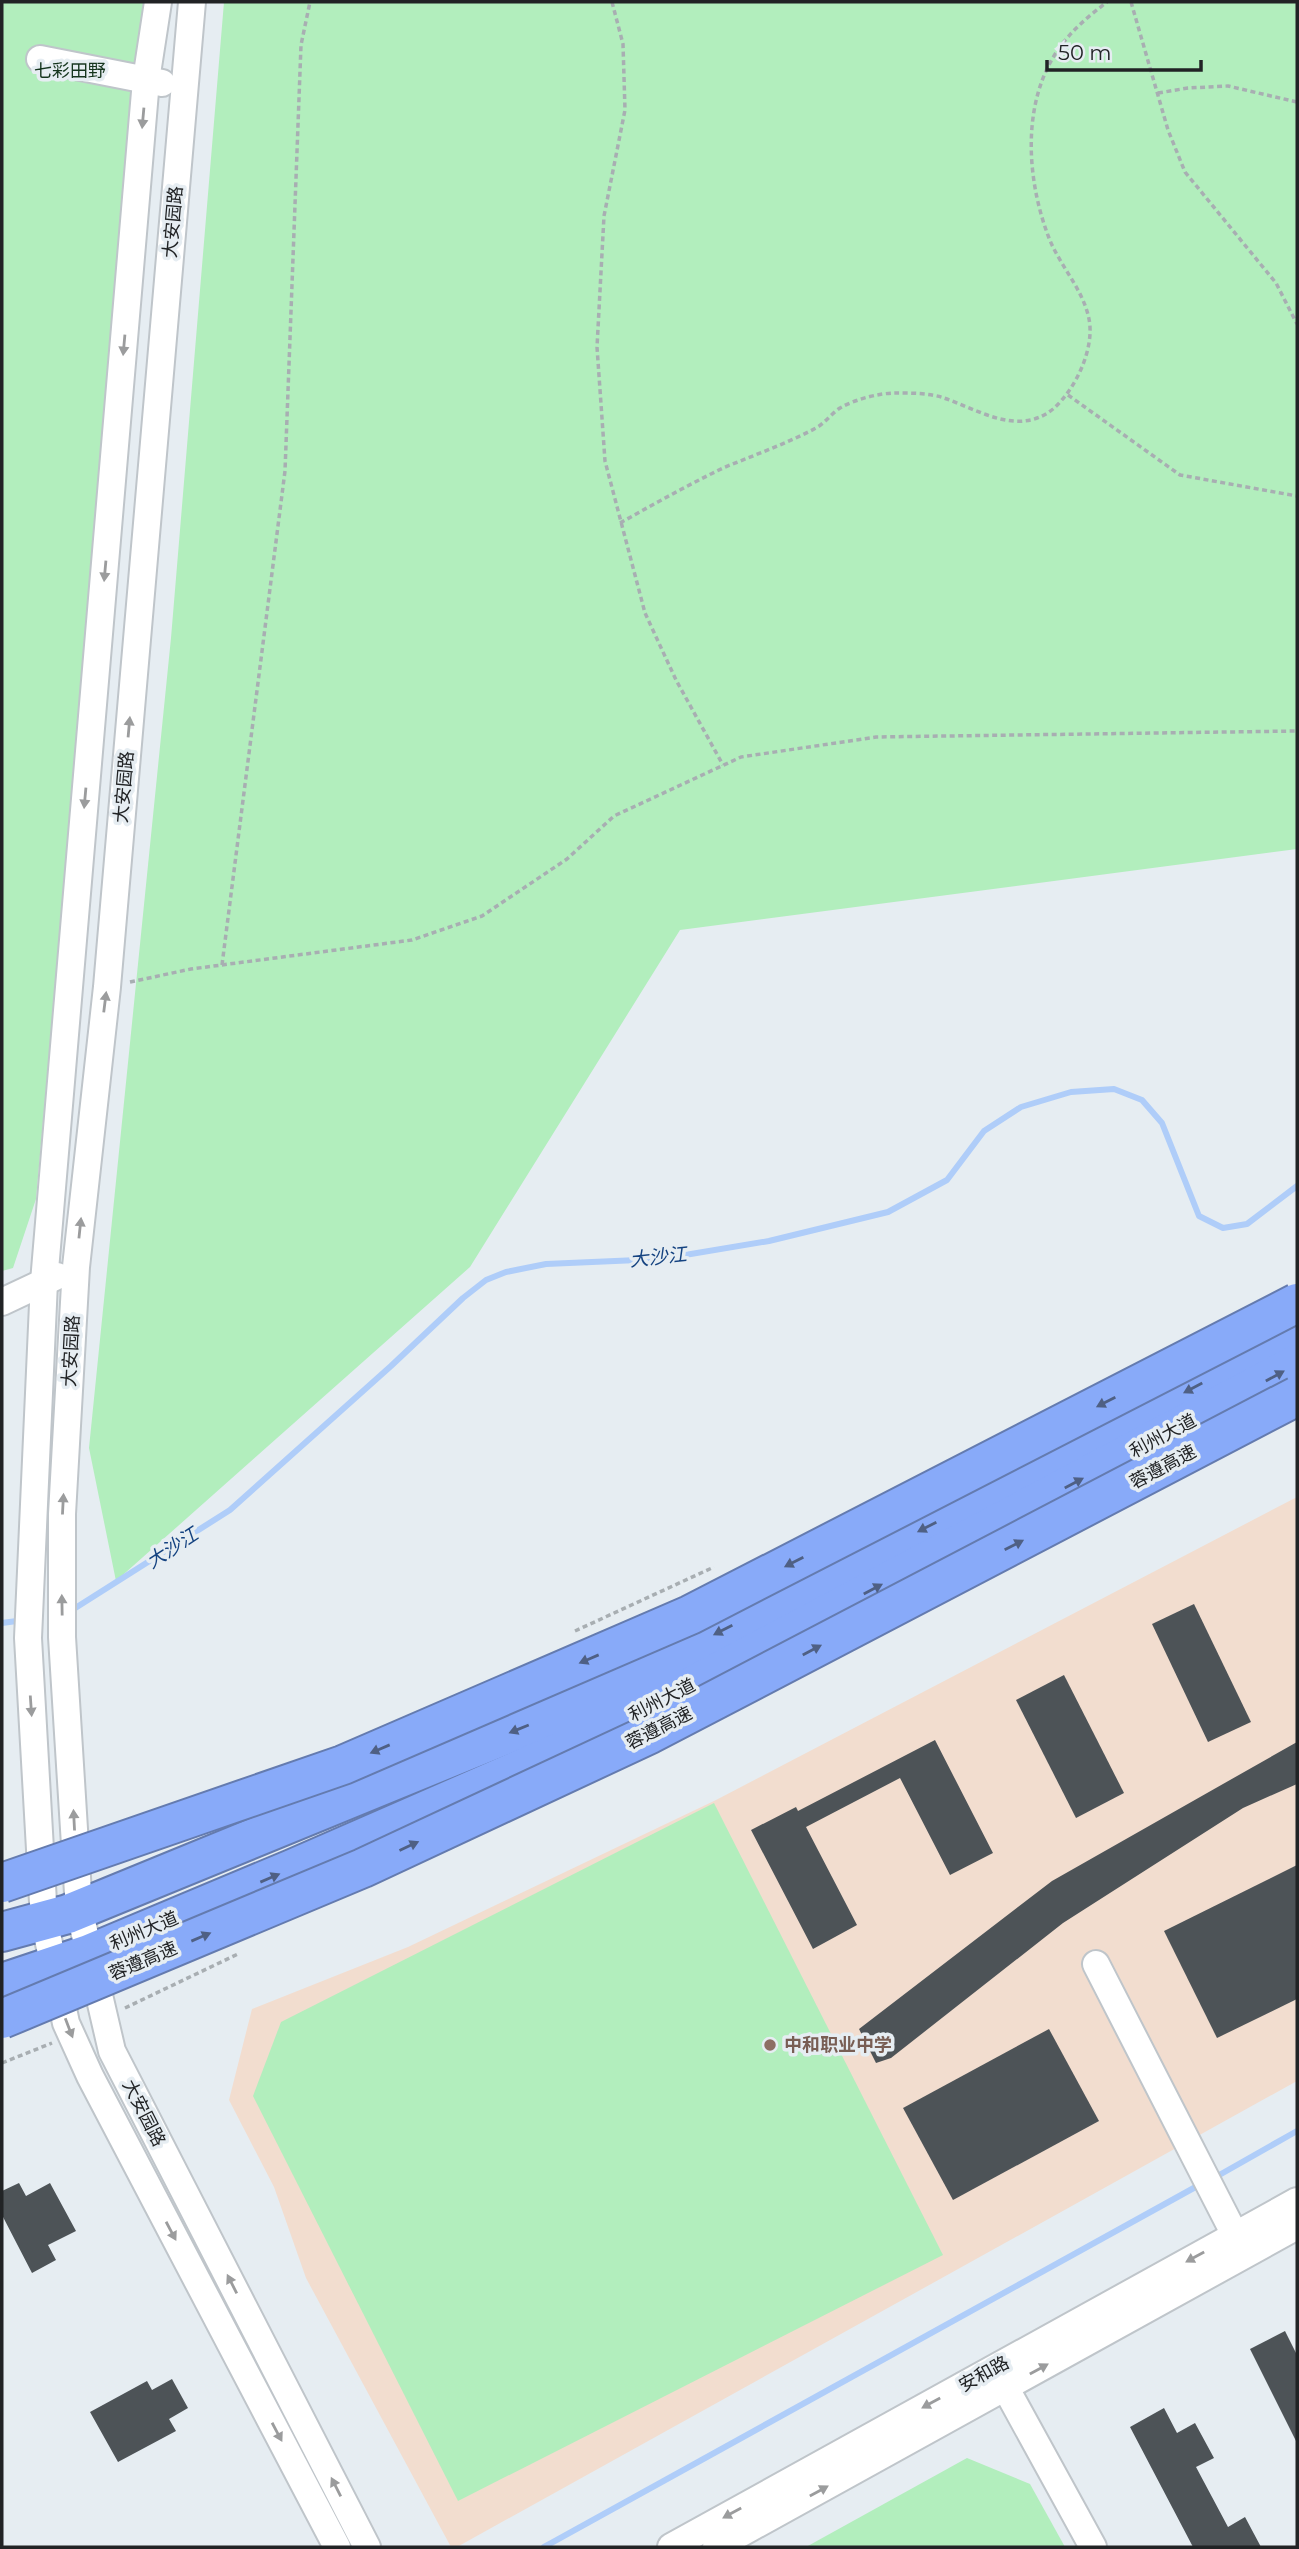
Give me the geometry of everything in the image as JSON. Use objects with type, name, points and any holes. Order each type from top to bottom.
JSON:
[{"type":"highway","points":[[2,1883],[344,1765],[690,1615],[1297,1303]]},
{"type":"highway","name":"利州大道","points":[[2,1932],[62,1915],[566,1710],[1297,1334]]},
{"type":"highway","name":"利州大道","points":[[2,1983],[89,1954],[562,1751],[690,1687],[1297,1364]]},
{"type":"highway","name":"蓉遵高速","points":[[2,2019],[363,1868],[650,1734],[1297,1396]]},
{"type":"street","points":[[158,2],[146,80],[44,1282],[27,1638],[62,1915],[54,1966],[66,2023],[90,2076],[337,2547]]},
{"type":"street","name":"大安园路","points":[[192,2],[107,987],[76,1267],[62,1514],[62,1915],[89,1954],[112,2051],[367,2547]]},
{"type":"street","points":[[40,59],[185,86]]},
{"type":"street","points":[[2,1302],[76,1267]]},
{"type":"street","points":[[1096,1964],[1235,2235]]},
{"type":"street","name":"安和路","points":[[716,2547],[1235,2235],[1297,2201]]},
{"type":"street","name":"安和路","points":[[671,2547],[1297,2226]]},
{"type":"street","points":[[1000,2378],[1093,2547]]},
{"type":"path","points":[[222,965],[285,471],[301,45],[310,2]]},
{"type":"path","points":[[612,2],[623,44],[625,110],[604,216],[597,347],[605,461],[645,613],[676,680],[723,765]]},
{"type":"path","points":[[620,523],[722,469],[818,427],[841,408],[872,396],[895,393],[940,397],[1010,423],[1029,420],[1050,411],[1067,395],[1086,359],[1089,321],[1078,289],[1050,240],[1038,201],[1031,170],[1032,124],[1044,75],[1066,38],[1107,2]]},
{"type":"path","points":[[1131,2],[1168,130],[1185,172],[1276,283],[1297,324]]},
{"type":"path","points":[[1157,93],[1228,86],[1297,103]]},
{"type":"path","points":[[1067,395],[1180,475],[1297,496]]},
{"type":"path","points":[[107,987],[222,965],[412,940],[482,916],[568,859],[614,816],[741,757],[876,737],[1297,731]]},
{"type":"path","points":[[569,1633],[720,1565]]},
{"type":"shaded area","name":"中和职业中学","points":[[1297,1497],[1297,2081],[457,2547],[451,2547],[306,2278],[274,2187],[229,2100],[252,2009],[408,1947],[716,1800]]},
{"type":"green space","name":"七彩田野","points":[[2,2],[144,2],[36,1199],[13,1268],[2,1271]]},
{"type":"green space","points":[[224,2],[1297,2],[1297,849],[680,930],[470,1267],[116,1581],[89,1448],[171,638]]},
{"type":"green space","points":[[714,1803],[943,2255],[458,2501],[253,2096],[281,2022]]},
{"type":"green space","points":[[967,2458],[1030,2484],[1065,2547],[806,2547]]},
{"type":"building","points":[[1194,1604],[1251,1722],[1208,1742],[1152,1624]]},
{"type":"building","points":[[1064,1675],[1124,1793],[1076,1818],[1016,1700]]},
{"type":"building","points":[[935,1740],[993,1853],[950,1875],[900,1778],[806,1827],[857,1925],[813,1949],[751,1830],[796,1807],[798,1811]]},
{"type":"building","points":[[1297,1742],[1297,1784],[1243,1808],[1063,1923],[891,2058],[876,2063],[859,2029],[1052,1881]]},
{"type":"building","points":[[1297,1865],[1297,1999],[1217,2038],[1164,1931]]},
{"type":"building","points":[[1049,2029],[1099,2121],[953,2200],[903,2108]]},
{"type":"building","points":[[19,2183],[26,2196],[50,2183],[76,2231],[48,2245],[56,2260],[32,2273],[2,2215],[2,2191]]},
{"type":"building","points":[[1285,2331],[1297,2355],[1297,2443],[1250,2349]]},
{"type":"building","points":[[172,2379],[188,2408],[169,2419],[176,2431],[118,2462],[90,2412],[147,2381],[152,2390]]},
{"type":"building","points":[[1164,2408],[1177,2433],[1195,2423],[1214,2458],[1196,2467],[1228,2527],[1245,2517],[1261,2547],[1193,2547],[1130,2427]]},
{"type":"waterway","name":"大沙江","points":[[69,1612],[230,1510],[463,1298],[486,1280],[506,1272],[546,1264],[661,1259],[769,1241],[888,1212],[947,1180],[984,1131],[1021,1107],[1071,1092],[1114,1089],[1142,1100],[1162,1123],[1199,1216],[1223,1228],[1247,1224],[1297,1186]]},
{"type":"waterway","name":"大沙江","points":[[2,1623],[24,1620]]},
{"type":"waterway","points":[[1214,2178],[1297,2131]]},
{"type":"waterway","points":[[544,2547],[1201,2184]]},
{"type":"place","name":"中和职业中学","points":[[770,2045]]}]
